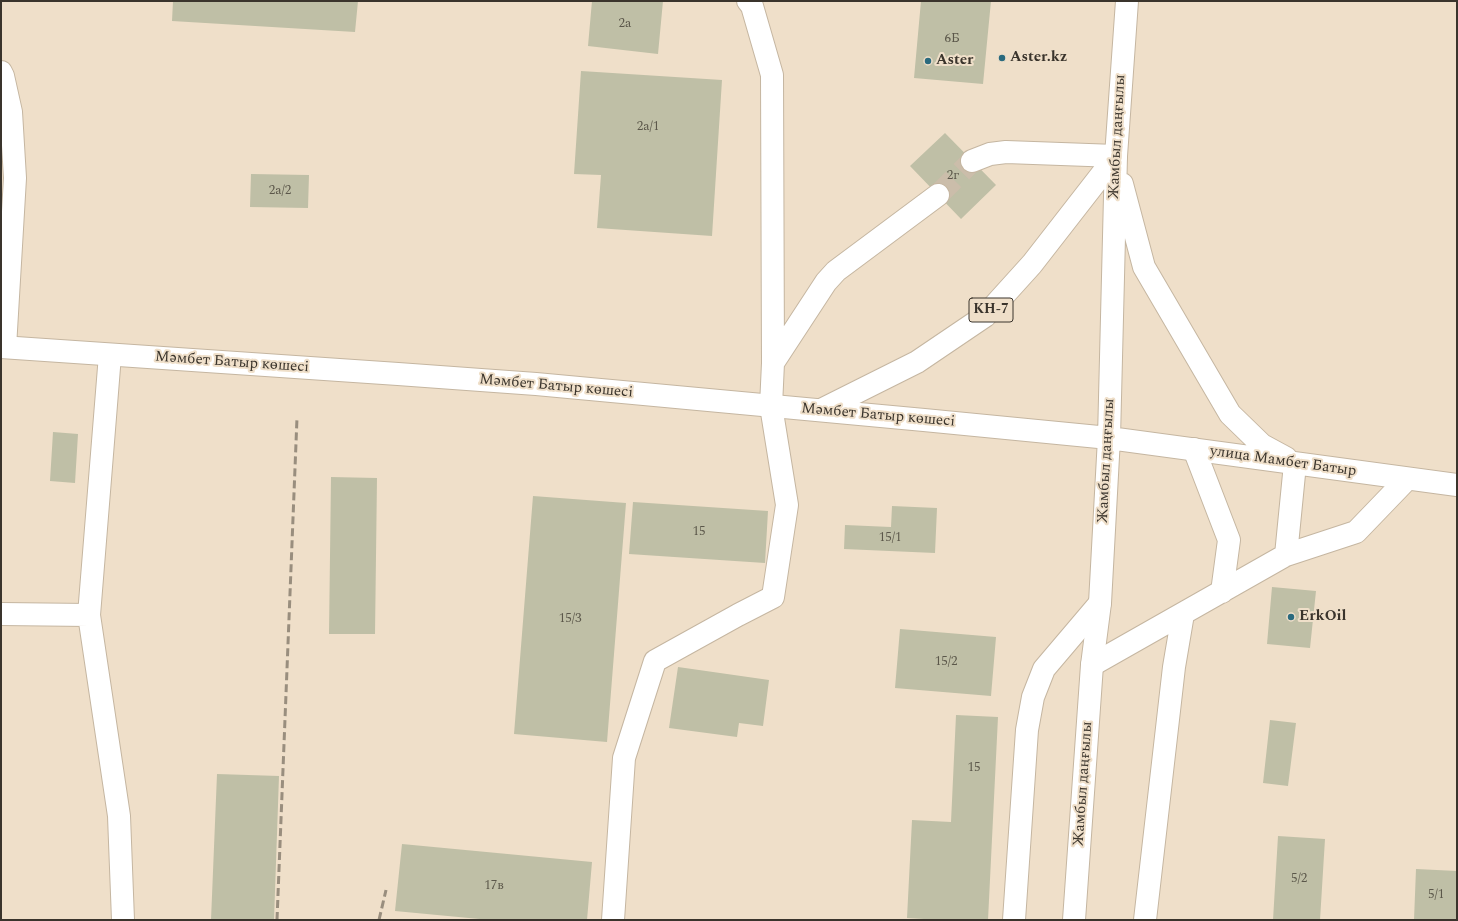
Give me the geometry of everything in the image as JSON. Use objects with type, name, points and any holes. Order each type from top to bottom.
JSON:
[{"type":"main road","points":[[613,920],[624,758],[655,662],[773,597],[787,505],[771,406],[772,75],[752,6],[748,1]]},
{"type":"main road","name":"Жамбыл даңғылы","points":[[1074,920],[1092,665],[1100,603],[1109,438],[1116,156],[1127,1]]},
{"type":"main road","points":[[1,72],[11,112],[15,178],[3,347]]},
{"type":"main road","points":[[972,161],[990,154],[1006,152],[1116,156],[1144,268],[1230,414],[1262,445],[1295,464],[1286,555]]},
{"type":"main road","name":"КН-7","points":[[821,410],[917,362],[985,316],[1032,264],[1116,156]]},
{"type":"main road","points":[[772,363],[826,282],[836,271],[938,195]]},
{"type":"main road","name":"Мәмбет Батыр көшесі","points":[[3,347],[536,384],[1109,438]]},
{"type":"main road","points":[[110,355],[89,615],[119,816],[123,920]]},
{"type":"main road","name":"улица Мамбет Батыр","points":[[1109,438],[1457,485]]},
{"type":"main road","points":[[1194,449],[1229,540],[1222,592]]},
{"type":"main road","points":[[1092,665],[1286,555],[1356,532],[1407,479]]},
{"type":"main road","points":[[1014,920],[1027,730],[1033,697],[1044,670],[1100,603]]},
{"type":"main road","points":[[1,614],[89,615]]},
{"type":"main road","points":[[1145,920],[1173,674],[1183,614]]},
{"type":"building","points":[[173,1],[358,1],[355,32],[172,21]]},
{"type":"building","points":[[592,1],[663,1],[658,54],[588,46]]},
{"type":"building","points":[[921,1],[991,1],[983,84],[914,78]]},
{"type":"building","points":[[581,71],[722,80],[712,236],[597,228],[601,175],[574,174]]},
{"type":"building","points":[[945,133],[996,185],[961,219],[910,166]]},
{"type":"building","points":[[251,174],[309,175],[308,208],[250,207]]},
{"type":"building","points":[[53,432],[78,434],[75,483],[50,481]]},
{"type":"building","points":[[331,477],[377,478],[375,634],[329,634]]},
{"type":"building","points":[[533,496],[626,503],[607,742],[514,734]]},
{"type":"building","points":[[633,502],[768,511],[765,563],[629,554]]},
{"type":"building","points":[[892,506],[937,508],[935,553],[844,549],[845,525],[891,527]]},
{"type":"building","name":"ErkOil","points":[[1272,587],[1316,591],[1310,648],[1267,644]]},
{"type":"building","points":[[900,629],[996,637],[991,696],[895,688]]},
{"type":"building","points":[[678,667],[769,680],[763,726],[739,723],[737,737],[669,728]]},
{"type":"building","points":[[956,715],[998,717],[988,920],[907,918],[912,820],[951,822]]},
{"type":"building","points":[[1270,720],[1296,723],[1288,786],[1263,783]]},
{"type":"building","points":[[217,774],[279,776],[274,920],[211,920]]},
{"type":"building","points":[[1278,836],[1325,839],[1320,920],[1273,920]]},
{"type":"building","points":[[402,844],[592,862],[587,920],[490,920],[395,911]]},
{"type":"building","points":[[1416,869],[1457,871],[1457,920],[1414,920]]},
{"type":"tunnel","points":[[938,195],[972,161]]},
{"type":"railway","points":[[277,920],[297,418]]},
{"type":"railway","points":[[379,920],[386,890]]},
{"type":"place","name":"Aster.kz","points":[[1002,58]]},
{"type":"place","name":"Aster","points":[[928,61]]},
{"type":"place","name":"ErkOil","points":[[1291,617]]}]
